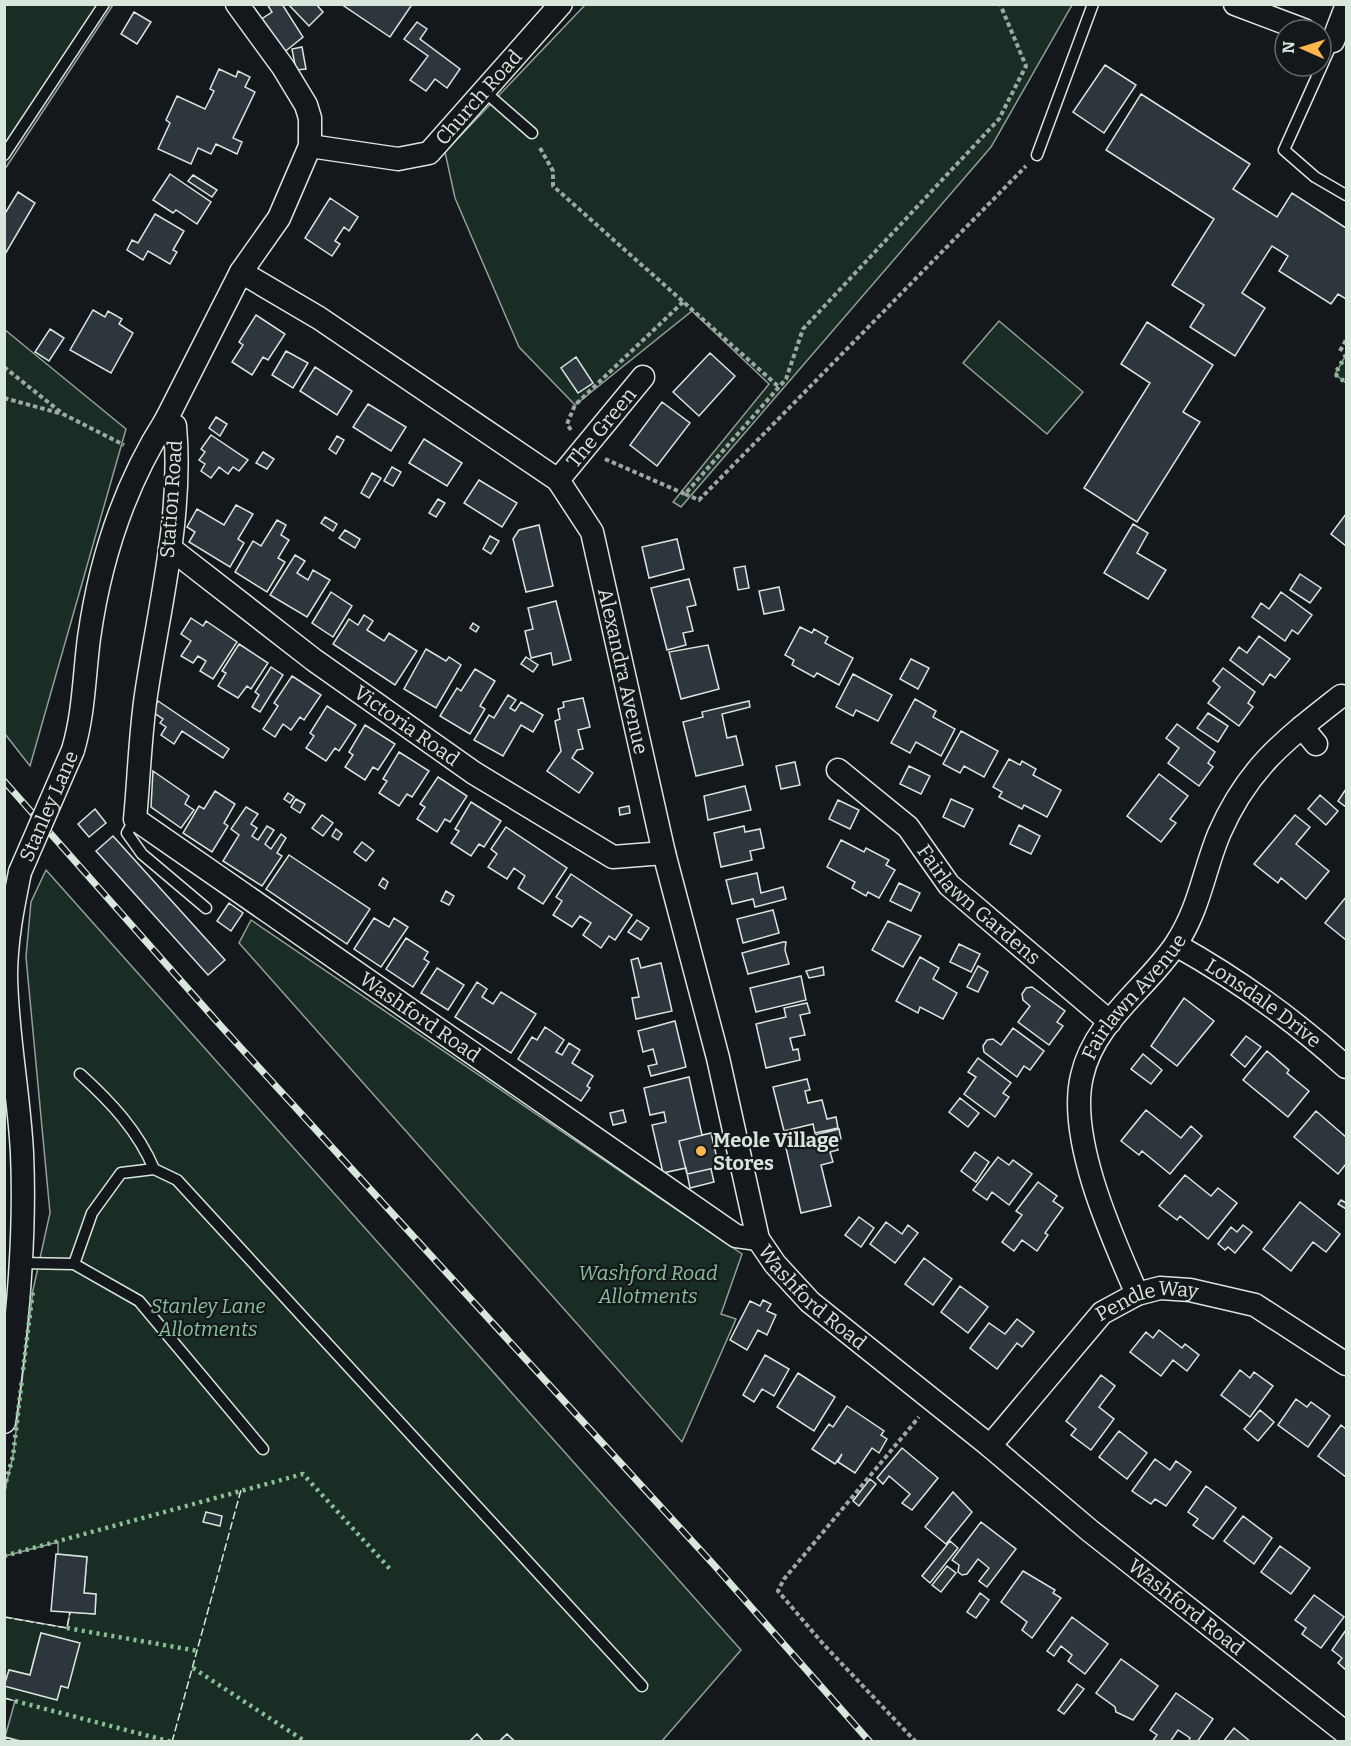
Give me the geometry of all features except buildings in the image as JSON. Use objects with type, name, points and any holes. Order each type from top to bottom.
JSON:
[{"type":"street","points":[[237,4],[283,67],[306,105],[310,118],[310,146]]},
{"type":"street","name":"Church Road","points":[[310,146],[398,159],[429,153],[561,4]]},
{"type":"street","points":[[1235,4],[1273,18]]},
{"type":"street","points":[[1334,41],[1347,7]]},
{"type":"street","name":"Station Road","points":[[135,819],[145,698],[170,548],[178,460],[175,426],[166,420],[241,272],[279,218],[310,146]]},
{"type":"street","name":"Alexandra Avenue","points":[[241,272],[319,318],[558,480],[592,532],[664,853],[718,1058],[758,1239]]},
{"type":"street","name":"The Green","points":[[558,480],[643,377]]},
{"type":"street","name":"Stanley Lane","points":[[4,1422],[21,1263],[22,1153],[8,1019],[6,973],[11,915],[20,872],[73,750],[80,725],[90,636],[111,536],[141,459],[166,420]]},
{"type":"street","name":"Victoria Road","points":[[170,548],[314,660],[474,773],[613,857],[664,853]]},
{"type":"street","name":"Fairlawn Avenue","points":[[1137,1294],[1106,1218],[1082,1140],[1079,1108],[1082,1076],[1092,1051],[1110,1022],[1176,945],[1197,907],[1219,835],[1242,788],[1270,753],[1309,735],[1344,696]]},
{"type":"street","name":"Fairlawn Gardens","points":[[852,772],[908,827],[949,885],[1110,1022]]},
{"type":"street","name":"Washford Road","points":[[135,819],[736,1236],[758,1239],[775,1264],[810,1302],[990,1446],[1089,1530],[1347,1733]]},
{"type":"street","name":"Lonsdale Drive","points":[[1176,945],[1241,984],[1308,1032],[1347,1067]]},
{"type":"street","name":"Pendle Way","points":[[990,1446],[1102,1313],[1137,1294],[1160,1288],[1190,1290],[1255,1305],[1347,1364]]},
{"type":"lane","points":[[4,155],[104,4]]},
{"type":"lane","points":[[1037,155],[1094,4]]},
{"type":"lane","points":[[1334,41],[1284,150],[1315,177],[1347,195]]},
{"type":"lane","points":[[485,92],[532,133]]},
{"type":"lane","points":[[135,819],[127,833],[142,854],[206,908]]},
{"type":"lane","points":[[80,1074],[109,1100],[143,1144],[154,1169]]},
{"type":"lane","points":[[74,1264],[92,1213],[121,1173],[154,1169],[177,1180],[642,1686]]},
{"type":"lane","points":[[21,1263],[74,1264],[139,1301],[263,1449]]},
{"type":"path","points":[[685,494],[786,379],[803,329],[999,119],[1026,66],[1000,4]]},
{"type":"path","points":[[532,133],[553,171],[553,186],[779,387]]},
{"type":"path","points":[[583,450],[699,500],[1037,155]]},
{"type":"path","points":[[1340,351],[1347,340]]},
{"type":"path","points":[[4,367],[63,414]]},
{"type":"path","points":[[4,398],[63,414],[123,443],[141,459]]},
{"type":"path","points":[[916,1742],[824,1645],[778,1591],[784,1579],[932,1401]]},
{"type":"green space","points":[[5,5],[113,5],[5,169]]},
{"type":"green space","points":[[585,5],[1072,5],[991,147],[681,507],[673,502],[769,384],[692,311],[575,405],[519,347],[455,198],[445,152]]},
{"type":"green space","points":[[999,321],[1083,392],[1047,434],[963,363]]},
{"type":"green space","points":[[4,329],[126,429],[30,766],[5,734]]},
{"type":"green space","points":[[1346,355],[1346,383],[1335,374]]},
{"type":"green space","name":"Stanley Lane Allotments","points":[[46,870],[741,1650],[662,1741],[515,1741],[507,1734],[499,1741],[484,1742],[477,1734],[469,1742],[21,1741],[5,1737],[15,1701],[5,1698],[5,1685],[5,1617],[67,1628],[70,1612],[95,1614],[96,1594],[84,1593],[87,1557],[58,1554],[58,1542],[5,1556],[5,1489],[13,1456],[33,1290],[50,1213],[26,957],[31,902]],"holes":[[[41,1633],[79,1643],[61,1686],[5,1685],[9,1670],[30,1675]]]},
{"type":"green space","name":"Washford Road Allotments","points":[[251,920],[742,1254],[721,1314],[736,1319],[682,1442],[239,943]]},
{"type":"railway","points":[[4,781],[220,1025],[714,1565],[870,1742]]},
{"type":"hedge","points":[[1346,355],[1335,374],[1346,383]]},
{"type":"hedge","points":[[23,1370],[33,1290]]},
{"type":"hedge","points":[[4,1489],[13,1456],[22,1379]]},
{"type":"hedge","points":[[4,1556],[303,1474],[390,1569]]},
{"type":"hedge","points":[[67,1628],[198,1651]]},
{"type":"hedge","points":[[193,1668],[306,1742]]},
{"type":"hedge","points":[[15,1701],[172,1742]]},
{"type":"fence","points":[[172,1742],[241,1490]]},
{"type":"fence","points":[[4,1617],[67,1628],[70,1612]]},
{"type":"fence","points":[[4,1698],[15,1701]]},
{"type":"place","name":"Meole Village Stores","points":[[701,1151]]}]
